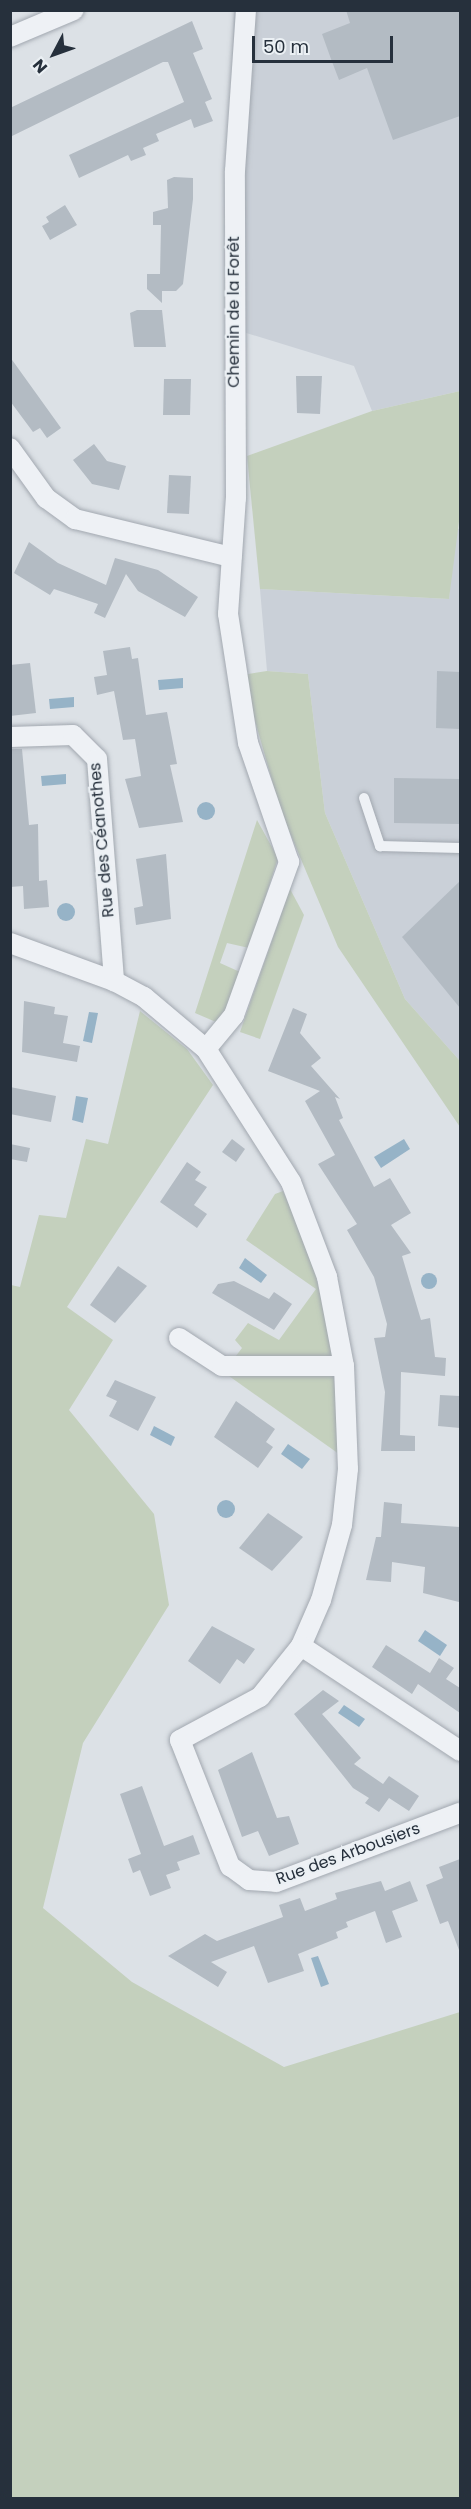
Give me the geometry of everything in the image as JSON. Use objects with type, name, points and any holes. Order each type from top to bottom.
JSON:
[{"type":"street","points":[[10,38],[74,10]]},
{"type":"street","name":"Chemin de la Forêt","points":[[206,1049],[234,1015],[289,862],[248,743],[228,614],[236,498],[233,253],[246,10]]},
{"type":"street","points":[[10,448],[46,498],[75,519],[231,557]]},
{"type":"street","name":"Rue des Céanothes","points":[[10,737],[73,735],[97,759],[114,981]]},
{"type":"street","points":[[10,943],[114,981],[144,997],[206,1049],[291,1182],[327,1277],[344,1366],[348,1469],[342,1525],[321,1600],[301,1646],[460,1751]]},
{"type":"street","points":[[179,1338],[222,1366],[344,1366]]},
{"type":"street","name":"Rue des Arbousiers","points":[[301,1646],[260,1697],[180,1740],[230,1866],[262,1883],[460,1813]]},
{"type":"lane","points":[[364,798],[380,846],[460,848]]},
{"type":"shaded area","points":[[234,11],[460,11],[460,391],[372,411],[354,366],[243,332],[225,259]]},
{"type":"shaded area","points":[[455,526],[460,530],[460,1061],[405,999],[325,813],[308,674],[267,671],[260,589],[449,599]]},
{"type":"green space","points":[[460,391],[460,514],[449,599],[260,589],[247,456],[372,411]]},
{"type":"green space","points":[[267,671],[308,674],[325,813],[405,999],[460,1061],[460,1127],[338,947],[281,812],[242,675]]},
{"type":"green space","points":[[257,820],[278,858],[249,948],[227,943],[220,963],[240,972],[223,1025],[195,1013]]},
{"type":"green space","points":[[290,889],[304,915],[260,1039],[240,1032]]},
{"type":"green space","points":[[140,1011],[187,1049],[213,1085],[67,1307],[113,1340],[69,1410],[154,1514],[169,1605],[83,1743],[43,1908],[132,1982],[284,2067],[460,2012],[460,2498],[11,2498],[11,1285],[20,1287],[39,1215],[66,1218],[86,1139],[108,1144]]},
{"type":"green space","points":[[283,1191],[311,1254],[334,1357],[232,1361],[242,1348],[235,1340],[248,1323],[279,1340],[316,1289],[246,1240],[275,1194]]},
{"type":"green space","points":[[334,1373],[339,1454],[229,1376]]},
{"type":"water","points":[[183,678],[183,688],[159,690],[158,680]]},
{"type":"water","points":[[74,697],[74,707],[50,709],[49,699]]},
{"type":"water","points":[[66,774],[66,784],[42,786],[41,776]]},
{"type":"water","points":[[206,802],[212,805],[215,811],[212,817],[206,820],[200,817],[197,811],[200,805]]},
{"type":"water","points":[[66,903],[72,906],[75,912],[72,918],[66,921],[60,918],[57,912],[60,906]]},
{"type":"water","points":[[89,1012],[98,1013],[92,1043],[83,1041]]},
{"type":"water","points":[[76,1096],[88,1098],[83,1123],[72,1120]]},
{"type":"water","points":[[404,1139],[410,1149],[381,1168],[374,1157]]},
{"type":"water","points":[[245,1258],[267,1275],[261,1283],[239,1268]]},
{"type":"water","points":[[426,1273],[432,1273],[437,1281],[435,1287],[426,1289],[421,1284],[421,1278]]},
{"type":"water","points":[[154,1426],[175,1437],[171,1446],[150,1435]]},
{"type":"water","points":[[288,1444],[310,1459],[302,1469],[281,1454]]},
{"type":"water","points":[[226,1500],[232,1503],[235,1509],[232,1515],[226,1518],[220,1515],[217,1509],[220,1503]]},
{"type":"water","points":[[425,1630],[447,1645],[440,1656],[418,1641]]},
{"type":"water","points":[[344,1705],[365,1719],[359,1727],[338,1713]]},
{"type":"water","points":[[318,1956],[329,1984],[321,1987],[311,1958]]},
{"type":"building","points":[[346,10],[460,10],[460,116],[393,140],[367,68],[339,80],[331,59],[322,34],[350,23]]},
{"type":"building","points":[[192,21],[203,49],[193,53],[212,99],[205,102],[213,121],[194,128],[191,119],[156,134],[159,141],[143,148],[146,155],[131,161],[128,155],[79,178],[69,155],[184,102],[168,62],[163,62],[10,137],[10,108]]},
{"type":"building","points":[[174,177],[193,178],[193,199],[183,284],[176,291],[162,291],[162,303],[147,289],[147,274],[160,274],[161,225],[153,225],[153,212],[168,208],[167,180]]},
{"type":"building","points":[[65,205],[77,225],[50,240],[42,226],[49,222],[46,217]]},
{"type":"building","points":[[137,310],[162,310],[166,347],[134,347],[130,313]]},
{"type":"building","points":[[10,357],[61,428],[47,438],[40,428],[33,432],[10,401]]},
{"type":"building","points":[[296,376],[322,376],[320,414],[297,413]]},
{"type":"building","points":[[164,379],[191,379],[190,415],[163,415]]},
{"type":"building","points":[[94,444],[107,461],[126,466],[119,490],[92,484],[73,460]]},
{"type":"building","points":[[169,475],[191,476],[189,514],[167,513]]},
{"type":"building","points":[[29,542],[58,563],[106,585],[115,558],[158,570],[198,597],[185,617],[138,591],[126,574],[105,618],[94,613],[98,604],[54,589],[50,595],[14,573]]},
{"type":"building","points":[[130,647],[132,659],[138,658],[146,715],[167,712],[177,764],[170,765],[183,822],[139,828],[125,779],[141,776],[135,739],[123,740],[114,691],[97,695],[94,677],[107,675],[103,651]]},
{"type":"building","points":[[30,663],[36,713],[10,716],[10,665]]},
{"type":"building","points":[[437,671],[460,672],[460,729],[436,728]]},
{"type":"building","points":[[10,749],[22,749],[29,825],[38,824],[39,881],[47,880],[49,907],[24,909],[23,886],[10,887]]},
{"type":"building","points":[[394,778],[460,779],[460,824],[394,823]]},
{"type":"building","points":[[166,854],[171,919],[136,925],[134,908],[143,906],[136,859]]},
{"type":"building","points":[[460,881],[460,1008],[402,937]]},
{"type":"building","points":[[24,1001],[55,1007],[54,1014],[68,1016],[63,1043],[80,1046],[77,1062],[22,1052]]},
{"type":"building","points":[[293,1008],[307,1014],[300,1033],[321,1058],[311,1066],[340,1099],[335,1097],[343,1118],[339,1120],[374,1187],[390,1178],[411,1213],[391,1225],[411,1253],[402,1256],[421,1320],[430,1318],[435,1357],[446,1358],[445,1376],[401,1372],[400,1435],[415,1436],[415,1451],[381,1451],[385,1392],[374,1338],[385,1337],[387,1324],[374,1277],[347,1230],[357,1224],[318,1164],[335,1155],[305,1101],[320,1091],[268,1071]]},
{"type":"building","points":[[10,1087],[56,1096],[51,1122],[10,1114]]},
{"type":"building","points":[[232,1139],[245,1149],[236,1162],[222,1152]]},
{"type":"building","points":[[10,1144],[30,1148],[27,1162],[10,1159]]},
{"type":"building","points":[[187,1162],[201,1172],[195,1180],[207,1187],[194,1205],[207,1214],[197,1228],[160,1202]]},
{"type":"building","points":[[118,1266],[147,1286],[115,1323],[90,1305]]},
{"type":"building","points":[[234,1281],[269,1299],[274,1292],[292,1304],[274,1330],[212,1293],[218,1284]]},
{"type":"building","points":[[115,1380],[156,1397],[138,1431],[109,1416],[117,1401],[106,1396]]},
{"type":"building","points":[[440,1395],[460,1396],[460,1428],[438,1426]]},
{"type":"building","points":[[236,1401],[275,1429],[266,1442],[273,1447],[258,1468],[214,1437]]},
{"type":"building","points":[[384,1502],[402,1504],[401,1523],[460,1527],[459,1602],[423,1593],[425,1567],[392,1562],[391,1582],[366,1580],[376,1537],[381,1537]]},
{"type":"building","points":[[268,1513],[303,1537],[272,1571],[239,1548]]},
{"type":"building","points":[[212,1626],[255,1649],[244,1664],[237,1659],[220,1684],[188,1661]]},
{"type":"building","points":[[386,1645],[430,1673],[439,1658],[454,1668],[446,1679],[460,1688],[460,1713],[418,1684],[412,1694],[372,1667]]},
{"type":"building","points":[[323,1690],[339,1701],[322,1714],[361,1758],[354,1764],[383,1784],[389,1776],[419,1796],[409,1811],[389,1798],[379,1812],[365,1803],[369,1798],[353,1788],[294,1714]]},
{"type":"building","points":[[252,1752],[277,1818],[289,1816],[299,1844],[269,1856],[258,1831],[242,1837],[218,1770]]},
{"type":"building","points":[[142,1786],[164,1846],[193,1835],[200,1854],[177,1862],[180,1870],[166,1875],[171,1888],[150,1896],[140,1870],[133,1873],[128,1859],[141,1854],[120,1794]]},
{"type":"building","points":[[460,1859],[459,1950],[448,1921],[440,1924],[426,1885],[443,1878],[439,1867]]},
{"type":"building","points":[[381,1881],[385,1891],[410,1881],[418,1901],[392,1911],[402,1937],[386,1943],[375,1911],[346,1922],[348,1927],[336,1932],[338,1938],[298,1954],[304,1971],[268,1983],[254,1946],[211,1962],[227,1972],[218,1987],[168,1956],[205,1934],[217,1941],[283,1917],[279,1905],[300,1898],[305,1911],[337,1899],[335,1893]]}]
